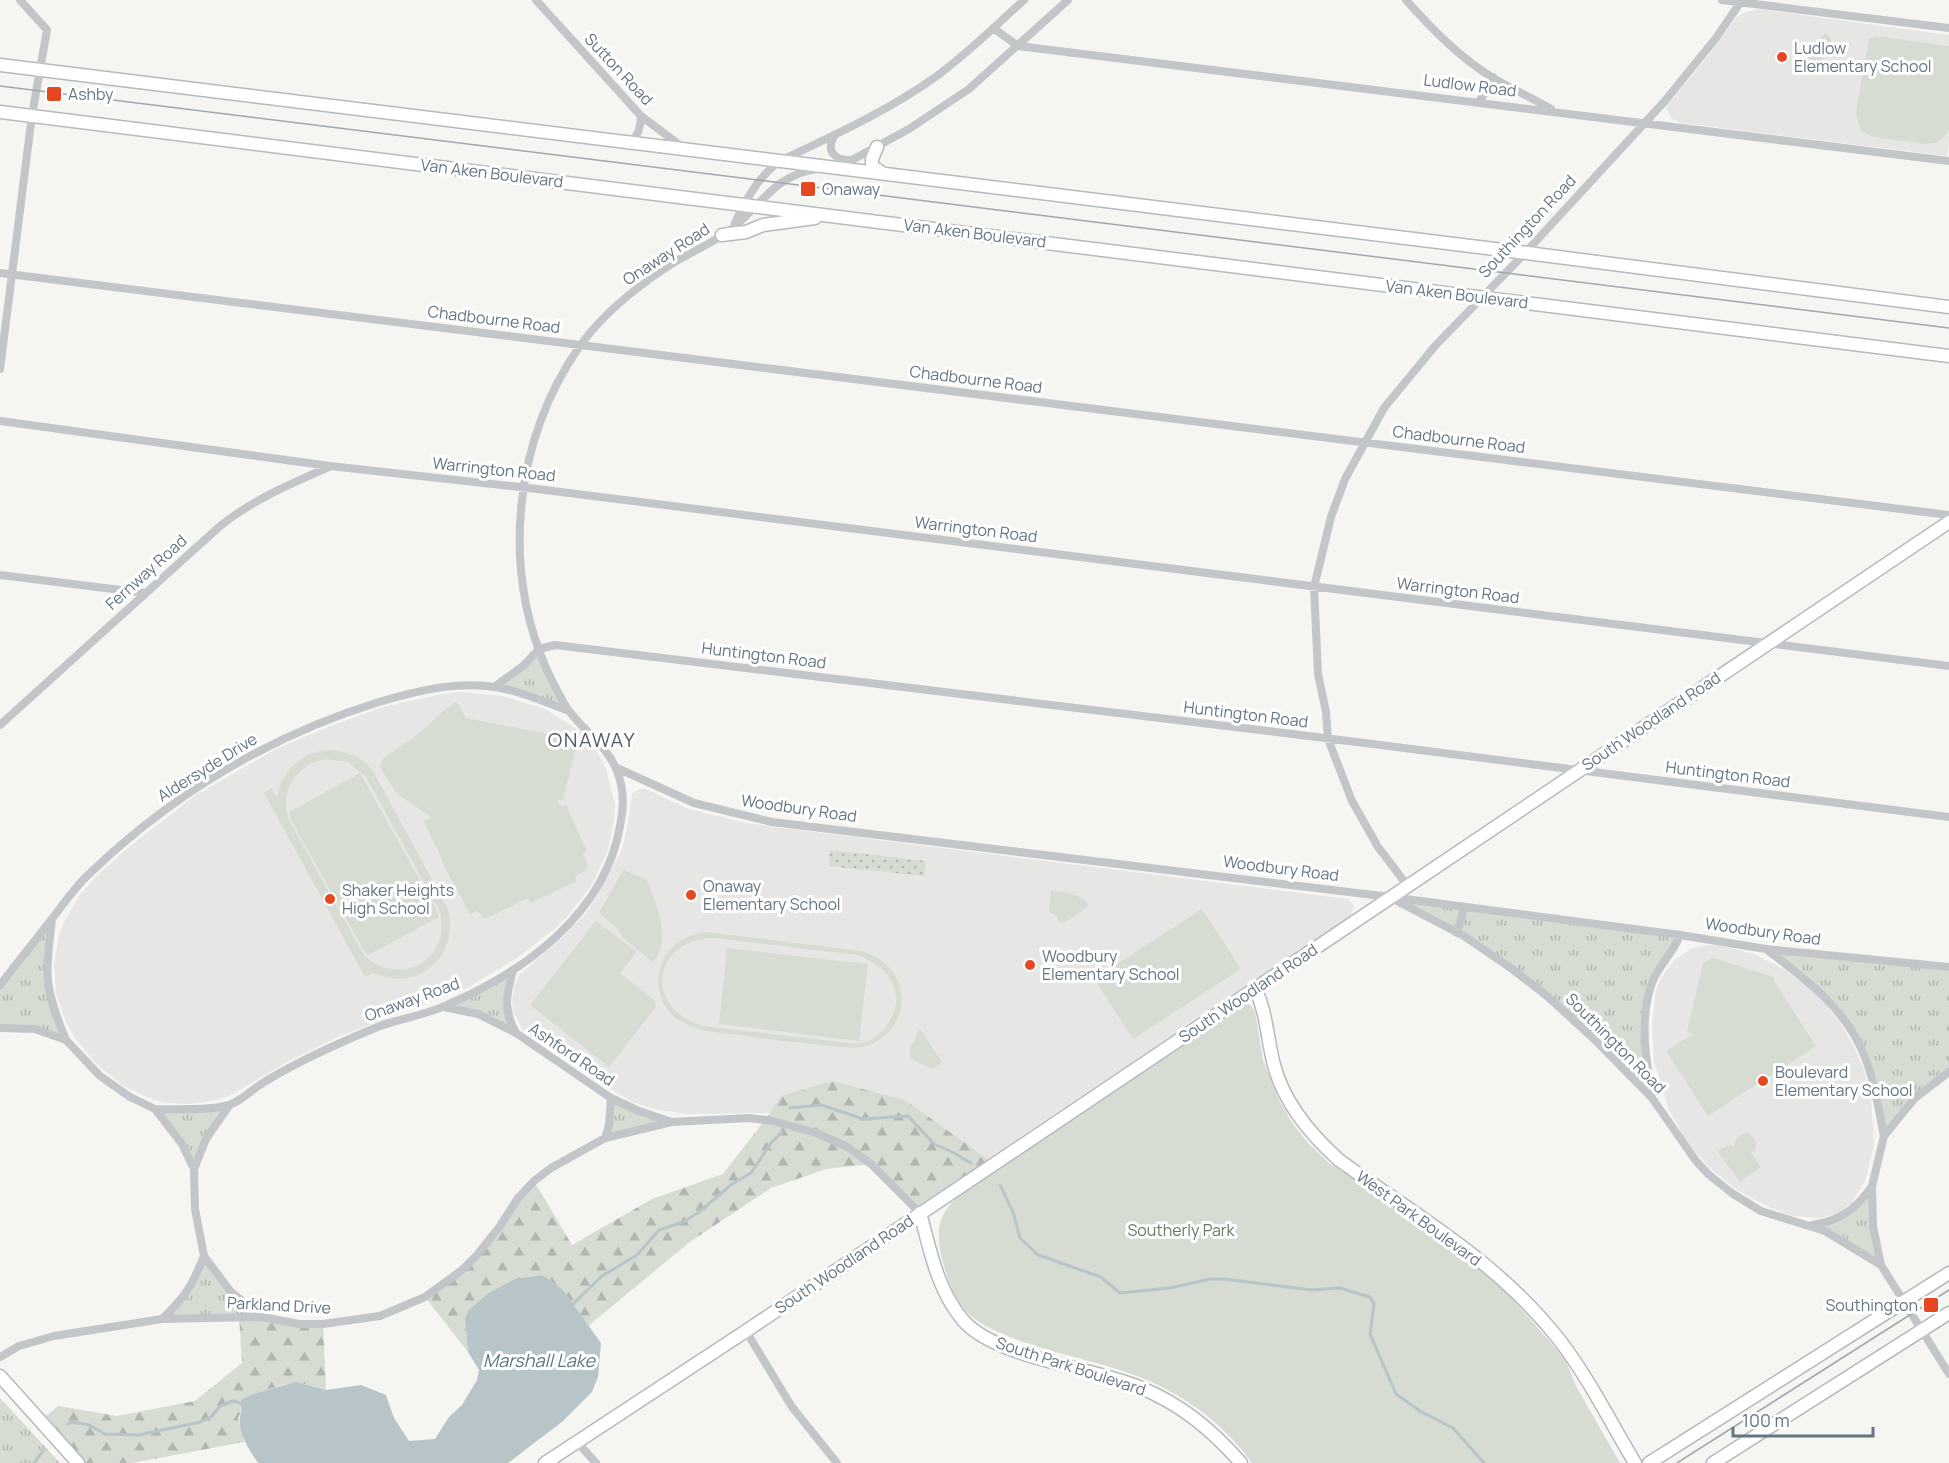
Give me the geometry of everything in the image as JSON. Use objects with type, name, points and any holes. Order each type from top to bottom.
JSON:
[{"type":"main road","points":[[0,65],[1949,307]]},
{"type":"main road","name":"Van Aken Boulevard","points":[[0,112],[1949,356]]},
{"type":"main road","points":[[877,147],[872,166],[882,173]]},
{"type":"main road","points":[[727,232],[746,232],[763,225],[829,215]]},
{"type":"main road","name":"South Woodland Road","points":[[545,1463],[1949,522]]},
{"type":"main road","name":"West Park Boulevard","points":[[1256,988],[1265,1013],[1271,1053],[1280,1084],[1306,1126],[1339,1160],[1464,1247],[1525,1301],[1568,1353],[1635,1463]]},
{"type":"main road","name":"South Park Boulevard","points":[[920,1213],[942,1285],[962,1320],[975,1332],[1029,1355],[1115,1379],[1158,1395],[1197,1419],[1241,1463]]},
{"type":"main road","points":[[1649,1463],[1949,1273]]},
{"type":"main road","points":[[1713,1463],[1949,1313]]},
{"type":"main road","points":[[0,1376],[78,1463]]},
{"type":"street","points":[[0,369],[32,115],[46,30],[20,0]]},
{"type":"street","name":"Sutton Road","points":[[536,0],[641,116],[687,151]]},
{"type":"street","name":"Onaway Road","points":[[749,206],[763,176],[780,161],[891,105],[934,78],[1024,0]]},
{"type":"street","name":"Onaway Road","points":[[155,1109],[192,1110],[229,1106],[265,1081],[339,1043],[384,1025],[444,1007],[513,970],[564,929],[586,904],[605,874],[622,819],[623,802],[617,768],[569,711],[547,669],[522,590],[518,541],[532,442],[558,383],[581,345],[616,308],[647,280],[727,232],[749,206],[790,176],[852,160],[940,110],[969,89],[1068,0]]},
{"type":"street","points":[[1406,0],[1437,34],[1493,77],[1555,111]]},
{"type":"street","points":[[1722,0],[1949,28]]},
{"type":"street","name":"Southington Road","points":[[1407,885],[1378,847],[1352,801],[1328,739],[1326,712],[1318,674],[1314,587],[1331,517],[1345,478],[1384,408],[1436,346],[1525,254],[1584,186],[1644,124],[1705,52],[1741,1]]},
{"type":"street","name":"Ludlow Road","points":[[993,28],[1018,46],[1479,101],[1644,124],[1949,161]]},
{"type":"street","points":[[1479,101],[1492,84],[1493,77]]},
{"type":"street","points":[[627,143],[637,135],[641,116]]},
{"type":"street","points":[[835,134],[830,142],[830,149],[835,156],[843,160],[852,160]]},
{"type":"street","name":"Chadbourne Road","points":[[0,273],[1949,515]]},
{"type":"street","name":"Warrington Road","points":[[0,422],[330,466],[524,487],[1949,666]]},
{"type":"street","name":"Fernway Road","points":[[0,725],[145,593],[242,509],[330,466]]},
{"type":"street","points":[[0,575],[145,593]]},
{"type":"street","name":"Huntington Road","points":[[539,649],[555,645],[1578,770],[1949,818]]},
{"type":"street","points":[[494,687],[523,666],[539,649]]},
{"type":"street","name":"Aldersyde Drive","points":[[0,985],[87,876],[134,834],[174,803],[248,756],[299,731],[353,710],[405,694],[462,686],[510,690],[569,711]]},
{"type":"street","name":"Woodbury Road","points":[[617,768],[694,803],[772,822],[1390,897],[1680,935],[1766,949],[1949,967]]},
{"type":"street","name":"Southington Road","points":[[1390,897],[1457,933],[1512,969],[1547,996],[1592,1036],[1652,1098],[1683,1145],[1708,1174],[1721,1185],[1761,1210],[1825,1231],[1881,1265],[1949,1374]]},
{"type":"street","points":[[1457,933],[1464,908]]},
{"type":"street","points":[[52,919],[48,981],[58,1021],[66,1041]]},
{"type":"street","points":[[1652,1098],[1646,1048],[1647,1005],[1653,980],[1675,947],[1680,935]]},
{"type":"street","points":[[1766,949],[1820,991],[1856,1038],[1865,1057],[1884,1136],[1872,1186],[1873,1226],[1881,1265]]},
{"type":"street","name":"Ashford Road","points":[[513,970],[508,989],[507,1014],[516,1033]]},
{"type":"street","name":"Ashford Road","points":[[444,1007],[478,1014],[516,1033],[611,1098],[639,1111],[672,1122],[749,1118],[788,1124],[816,1133],[846,1146],[871,1164],[920,1213]]},
{"type":"street","points":[[0,1028],[34,1029],[66,1041],[108,1082],[130,1097],[155,1109],[182,1144],[194,1169]]},
{"type":"street","points":[[1884,1136],[1915,1098],[1949,1072]]},
{"type":"street","name":"Ashford Road","points":[[605,1138],[609,1125],[611,1098]]},
{"type":"street","points":[[229,1106],[206,1139],[194,1169],[195,1209],[204,1256],[231,1292],[262,1317]]},
{"type":"street","name":"Parkland Drive","points":[[0,1357],[19,1346],[54,1336],[162,1319],[262,1317],[299,1324],[348,1322],[380,1316],[425,1297],[442,1286],[477,1255],[518,1198],[534,1181],[551,1168],[605,1138],[672,1122]]},
{"type":"street","points":[[1808,1225],[1833,1221],[1843,1216],[1859,1204],[1872,1186]]},
{"type":"street","points":[[162,1319],[190,1288],[204,1256]]},
{"type":"street","points":[[746,1330],[792,1407],[837,1463]]},
{"type":"street","points":[[577,1442],[596,1463]]},
{"type":"shaded area","points":[[1758,9],[1949,35],[1947,156],[1682,123],[1672,119],[1666,109],[1670,102],[1737,17]]},
{"type":"shaded area","name":"Shaker Heights High School","points":[[462,692],[503,696],[545,709],[580,731],[599,755],[606,769],[615,804],[608,850],[593,883],[568,916],[517,958],[465,989],[340,1036],[287,1062],[231,1095],[216,1100],[191,1104],[154,1100],[123,1086],[96,1063],[75,1038],[66,1022],[56,993],[54,964],[64,922],[79,896],[93,880],[124,851],[196,795],[278,748],[383,707]]},
{"type":"shaded area","points":[[639,789],[646,789],[686,808],[745,823],[1348,899],[1354,906],[1351,915],[1346,919],[929,1198],[804,1120],[768,1113],[685,1114],[650,1108],[633,1102],[595,1080],[526,1033],[521,1027],[513,1011],[512,1000],[519,975],[564,936],[586,913],[598,895],[622,849],[632,794]]},
{"type":"shaded area","name":"Boulevard Elementary School","points":[[1708,945],[1754,954],[1784,969],[1812,990],[1826,1005],[1854,1046],[1871,1097],[1874,1145],[1865,1181],[1851,1204],[1838,1213],[1820,1218],[1792,1216],[1737,1190],[1697,1154],[1684,1137],[1669,1110],[1654,1061],[1652,1024],[1656,990],[1660,980],[1675,959],[1691,949]]},
{"type":"green space","points":[[1826,33],[1835,46],[1830,50],[1829,56],[1823,55],[1821,67],[1806,65],[1808,48]]},
{"type":"green space","points":[[1877,36],[1949,46],[1949,129],[1944,137],[1935,143],[1924,144],[1874,137],[1860,130],[1856,112],[1869,39]]},
{"type":"green space","points":[[539,649],[569,711],[494,687]]},
{"type":"green space","points":[[457,702],[466,718],[578,740],[563,800],[557,800],[561,807],[566,805],[587,851],[583,854],[588,864],[585,871],[575,876],[577,881],[531,903],[528,898],[485,919],[477,911],[470,914],[446,870],[424,822],[431,817],[396,793],[380,767],[383,759]]},
{"type":"green space","points":[[320,751],[348,753],[359,758],[373,771],[448,909],[450,926],[448,942],[442,955],[420,974],[406,978],[390,978],[373,973],[365,977],[264,793],[271,788],[277,797],[283,778],[295,764],[302,758]],"holes":[[[325,759],[348,762],[366,777],[439,910],[442,927],[439,942],[421,963],[408,969],[393,969],[378,965],[364,955],[289,820],[286,799],[292,781],[298,773],[315,762]]]},
{"type":"green space","points":[[360,773],[439,917],[368,955],[291,820],[289,812]]},
{"type":"green space","points":[[830,850],[926,861],[924,876],[829,866]]},
{"type":"green space","points":[[623,870],[647,880],[658,911],[662,943],[653,962],[622,937],[617,928],[599,913]]},
{"type":"green space","points":[[1051,890],[1078,896],[1089,906],[1064,923],[1058,921],[1057,916],[1049,912]]},
{"type":"green space","points":[[1390,897],[1680,935],[1657,972],[1646,1021],[1652,1098],[1512,969]]},
{"type":"green space","points":[[1202,909],[1241,969],[1133,1039],[1094,979]]},
{"type":"green space","points":[[52,919],[48,981],[66,1040],[46,1032],[0,1028],[0,985]]},
{"type":"green space","points":[[596,921],[637,952],[620,973],[655,1001],[656,1007],[609,1067],[530,1005]]},
{"type":"green space","points":[[700,933],[861,951],[877,957],[889,967],[897,979],[901,992],[901,1006],[897,1020],[888,1032],[874,1043],[852,1048],[717,1033],[690,1026],[676,1018],[664,1005],[658,979],[663,961],[675,944]],"holes":[[[715,938],[857,955],[869,960],[887,974],[896,994],[896,1005],[885,1028],[872,1039],[857,1044],[704,1026],[684,1017],[670,1005],[663,990],[663,975],[668,961],[679,949],[694,941]]]},
{"type":"green space","points":[[727,948],[868,964],[859,1041],[719,1024]]},
{"type":"green space","points":[[1766,949],[1949,967],[1949,1072],[1941,1077],[1884,1136],[1871,1075],[1842,1017]]},
{"type":"green space","points":[[1713,958],[1774,977],[1774,981],[1816,1046],[1708,1116],[1666,1051],[1693,1034],[1687,1031],[1703,963]]},
{"type":"green space","points":[[513,971],[508,989],[516,1033],[490,1019],[444,1007]]},
{"type":"green space","name":"Southerly Park","points":[[1246,1003],[1255,1011],[1263,1060],[1279,1100],[1293,1124],[1308,1143],[1329,1163],[1421,1222],[1502,1287],[1565,1359],[1576,1386],[1620,1463],[1252,1463],[1212,1420],[1188,1402],[1162,1387],[1125,1372],[1010,1337],[980,1322],[964,1309],[949,1283],[939,1243],[940,1224],[953,1202],[969,1188]]},
{"type":"green space","points":[[920,1029],[942,1062],[936,1067],[930,1068],[910,1058],[910,1047]]},
{"type":"green space","points":[[832,1081],[905,1100],[993,1163],[920,1213],[871,1164],[826,1169],[771,1188],[691,1241],[588,1326],[562,1289],[543,1275],[465,1319],[468,1352],[425,1297],[462,1270],[534,1181],[572,1245],[652,1199],[723,1174],[781,1096]]},
{"type":"green space","points":[[611,1098],[672,1122],[605,1138]]},
{"type":"green space","points":[[229,1106],[194,1169],[155,1109]]},
{"type":"green space","points":[[1748,1132],[1756,1141],[1756,1148],[1751,1153],[1761,1167],[1740,1182],[1717,1151],[1729,1145],[1734,1146],[1737,1137]]},
{"type":"green space","points":[[1872,1186],[1881,1265],[1825,1231],[1821,1224],[1833,1221]]},
{"type":"green space","points":[[204,1256],[212,1269],[262,1317],[162,1319],[182,1299]]},
{"type":"green space","points":[[239,1317],[323,1324],[326,1390],[298,1383],[258,1393],[240,1404],[242,1410],[238,1418],[244,1442],[132,1463],[78,1463],[40,1421],[58,1406],[117,1416],[195,1401],[242,1363]]},
{"type":"green space","points":[[0,1398],[60,1463],[0,1463]]},
{"type":"water","name":"Marshall Lake","points":[[543,1275],[562,1289],[601,1343],[598,1377],[592,1392],[563,1421],[508,1463],[258,1463],[250,1451],[241,1431],[240,1404],[242,1399],[296,1382],[326,1390],[361,1385],[386,1395],[394,1418],[409,1441],[435,1439],[449,1417],[462,1405],[477,1380],[479,1370],[468,1352],[465,1319],[468,1311],[487,1294],[515,1279]]},
{"type":"waterway","points":[[790,1108],[821,1105],[863,1119],[908,1116],[934,1144],[971,1163]]},
{"type":"waterway","points":[[572,1305],[602,1276],[637,1255],[659,1230],[683,1222],[698,1213],[732,1184],[751,1173],[771,1143],[782,1132]]},
{"type":"waterway","points":[[1000,1185],[1013,1212],[1020,1238],[1038,1255],[1101,1277],[1120,1293],[1170,1288],[1210,1279],[1224,1279],[1311,1290],[1340,1288],[1370,1297],[1374,1304],[1370,1334],[1396,1394],[1420,1411],[1453,1428],[1484,1463]]},
{"type":"waterway","points":[[68,1424],[72,1422],[89,1425],[105,1434],[139,1435],[200,1422],[211,1417],[220,1406],[233,1401],[243,1404]]},
{"type":"waterway","points":[[34,1463],[43,1451]]},
{"type":"tram line","points":[[0,86],[1949,328]]},
{"type":"tram line","points":[[1677,1463],[1949,1290]]},
{"type":"place","name":"Ludlow Elementary School","points":[[1782,57]]},
{"type":"place","name":"Ashby","points":[[54,94]]},
{"type":"place","name":"Onaway","points":[[808,189]]},
{"type":"place","name":"Onaway Elementary School","points":[[691,895]]},
{"type":"place","name":"Shaker Heights High School","points":[[330,899]]},
{"type":"place","name":"Woodbury Elementary School","points":[[1030,965]]},
{"type":"place","name":"Boulevard Elementary School","points":[[1763,1081]]},
{"type":"place","name":"Southington","points":[[1931,1305]]},
{"type":"district","name":"ONAWAY","points":[[592,739]]}]
